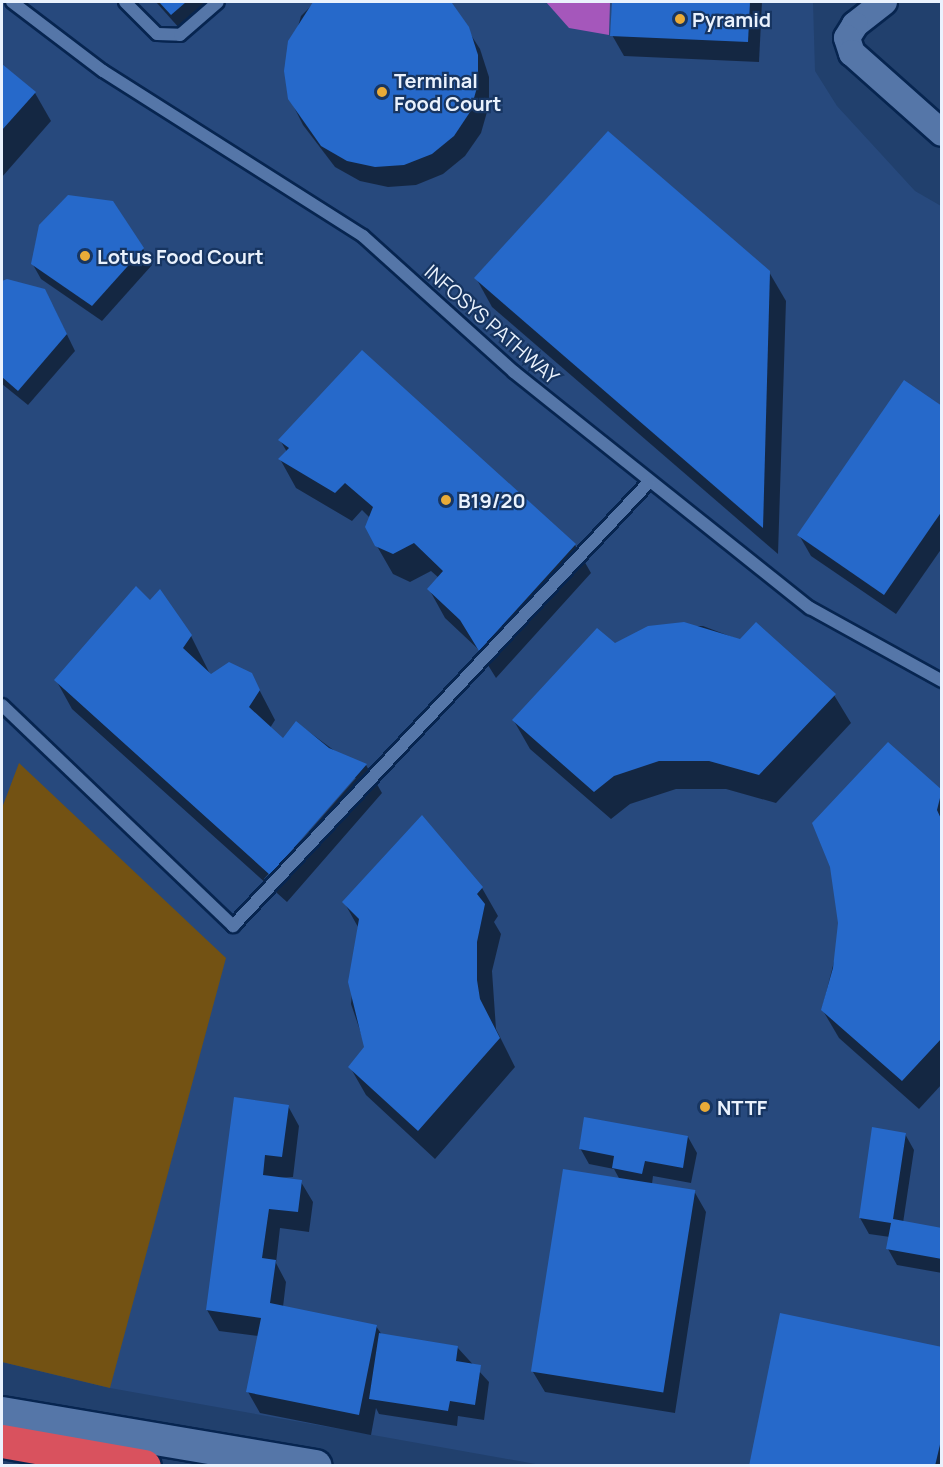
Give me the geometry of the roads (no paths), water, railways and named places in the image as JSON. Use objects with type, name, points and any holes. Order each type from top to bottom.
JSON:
[{"type":"highway","points":[[2,1441],[144,1466]]},
{"type":"street","points":[[884,2],[855,25],[847,38],[852,53],[942,133]]},
{"type":"street","points":[[2,1413],[316,1466]]},
{"type":"lane","name":"INFOSYS PATHWAY","points":[[14,2],[103,71],[363,236],[514,372],[649,482],[810,608],[942,681]]},
{"type":"lane","points":[[125,2],[157,34],[180,34],[218,2]]},
{"type":"lane","points":[[2,705],[232,926],[649,482]]},
{"type":"place","name":"Pyramid","points":[[680,19]]},
{"type":"place","name":"Terminal Food Court","points":[[382,92]]},
{"type":"place","name":"Lotus Food Court","points":[[85,256]]},
{"type":"place","name":"B19/20","points":[[446,500]]},
{"type":"place","name":"NTTF","points":[[705,1107]]}]
